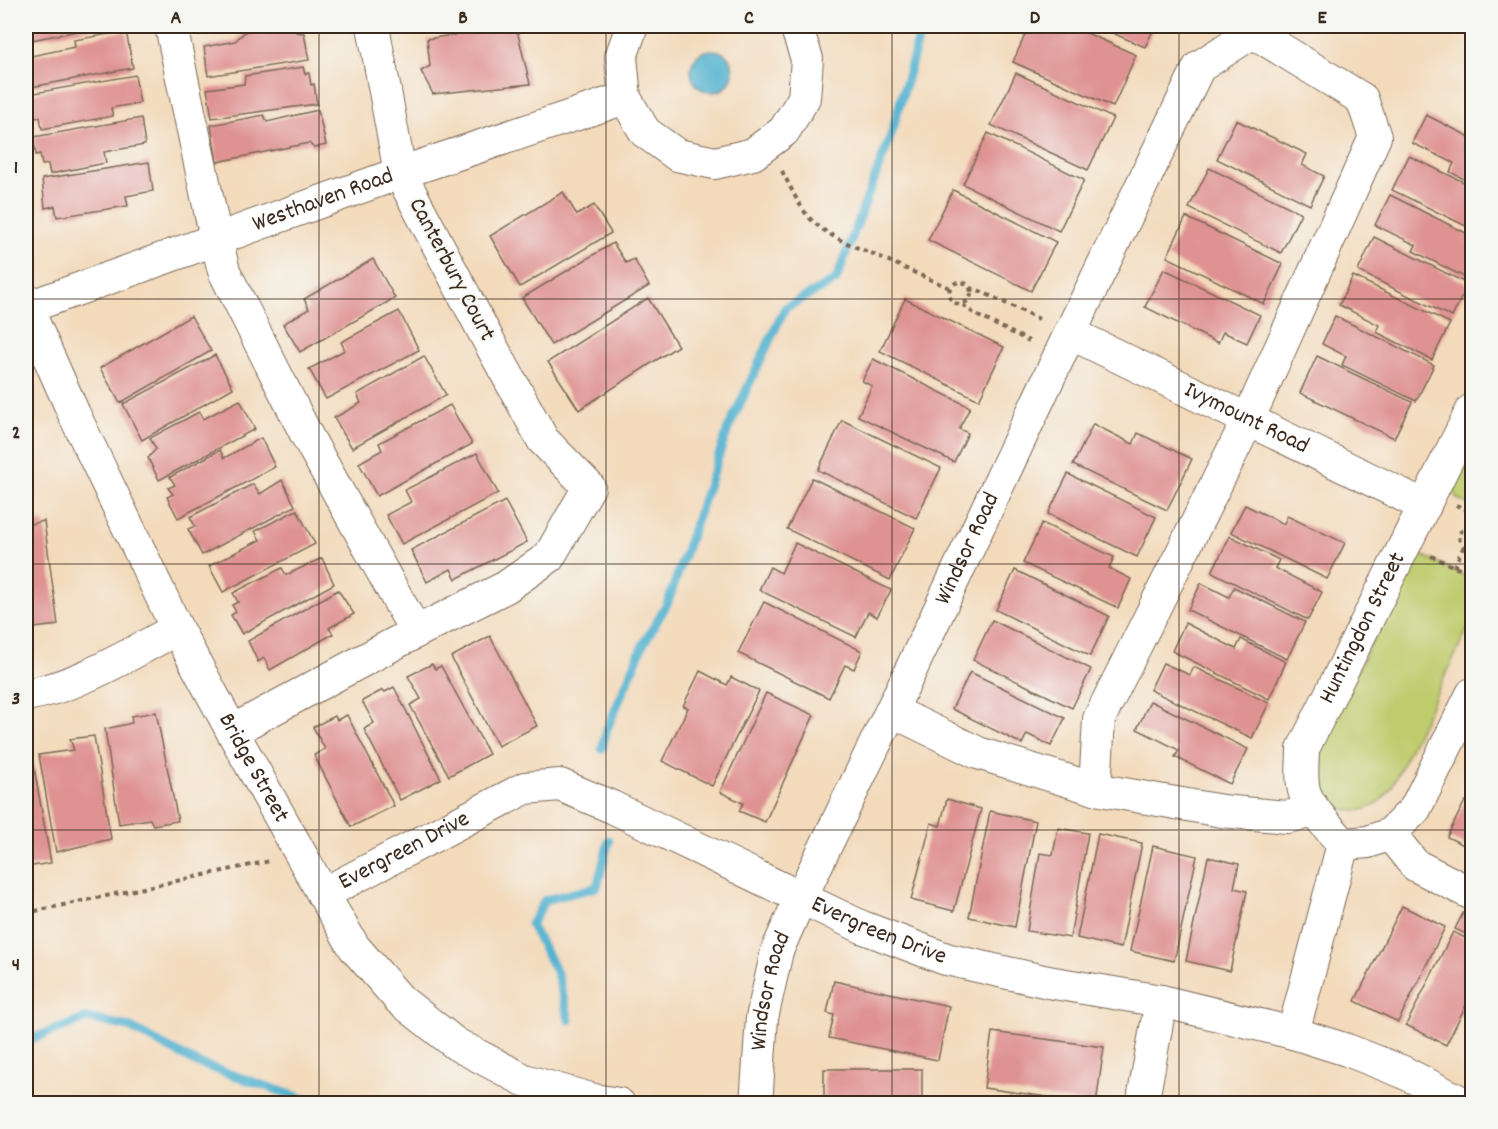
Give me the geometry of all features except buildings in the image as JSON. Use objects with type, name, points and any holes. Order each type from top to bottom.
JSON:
[{"type":"street","points":[[171,26],[224,272],[307,436],[416,632],[232,730]]},
{"type":"street","name":"Canterbury Court","points":[[373,26],[400,173],[543,440],[589,487],[549,557],[506,587],[416,632]]},
{"type":"street","points":[[632,26],[621,57],[625,98],[645,132],[677,155],[715,163],[753,154],[768,144],[784,131],[804,98],[807,58],[796,26]]},
{"type":"street","name":"Windsor Road","points":[[756,1104],[764,1007],[777,951],[800,899],[1199,67],[1253,32],[1362,99],[1375,137],[1248,420]]},
{"type":"street","name":"Westhaven Road","points":[[26,305],[313,206],[400,173],[625,98]]},
{"type":"street","name":"Bridge Street","points":[[26,305],[74,414],[177,628],[354,947],[400,1000],[456,1044],[524,1080],[594,1100],[619,1104]]},
{"type":"street","name":"Ivymount Road","points":[[1070,333],[1425,506]]},
{"type":"street","name":"Huntingdon Street","points":[[1343,844],[1315,811],[1305,794],[1303,749],[1473,410]]},
{"type":"street","points":[[1095,789],[1099,719],[1248,420]]},
{"type":"street","points":[[26,695],[43,692],[84,678],[177,628]]},
{"type":"street","points":[[1293,1033],[1343,844],[1368,842],[1390,834],[1415,809],[1473,694]]},
{"type":"street","points":[[892,711],[978,753],[1095,789],[1222,811],[1287,817],[1315,811]]},
{"type":"street","name":"Evergreen Drive","points":[[323,894],[525,788],[560,785],[612,807],[861,927],[946,959],[1048,982],[1161,1001],[1293,1033],[1347,1050],[1403,1072],[1465,1104]]},
{"type":"street","points":[[1390,834],[1415,865],[1473,894]]},
{"type":"street","points":[[1144,1104],[1161,1001]]},
{"type":"path","points":[[768,144],[808,216],[823,229],[950,288]]},
{"type":"path","points":[[1029,340],[951,301],[948,294],[950,288],[957,282],[965,283],[970,288],[1039,320]]},
{"type":"path","points":[[963,305],[970,299],[970,288]]},
{"type":"path","points":[[1472,528],[1463,530],[1459,535],[1459,541],[1464,546],[1473,546]]},
{"type":"path","points":[[1406,544],[1473,575]]},
{"type":"path","points":[[1454,567],[1464,546]]},
{"type":"path","points":[[26,913],[271,861]]},
{"type":"green space","points":[[1472,434],[1472,506],[1457,499],[1450,481]]},
{"type":"green space","points":[[1415,552],[1472,579],[1472,620],[1390,790],[1380,801],[1366,809],[1344,809],[1330,801],[1318,785],[1316,775],[1318,754]]},
{"type":"water","points":[[712,50],[720,51],[727,56],[732,63],[732,79],[727,86],[720,91],[712,92],[704,91],[697,86],[692,79],[691,71],[692,63],[697,56],[704,51]]},
{"type":"waterway","points":[[602,749],[607,729],[643,645],[668,602],[728,429],[785,308],[836,280],[891,135],[922,26]]},
{"type":"waterway","points":[[569,1020],[557,973],[531,925],[545,900],[597,887],[609,840]]},
{"type":"waterway","points":[[26,1041],[87,1018],[129,1027],[197,1063],[319,1104]]}]
